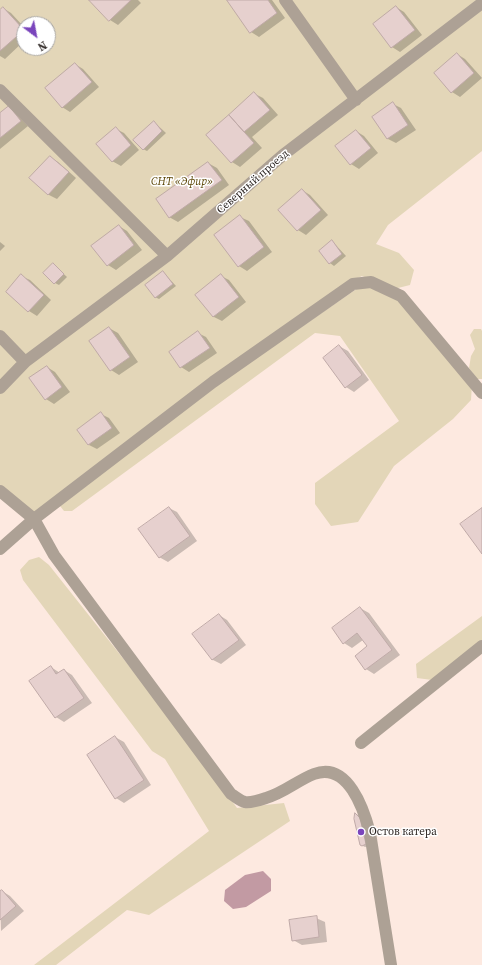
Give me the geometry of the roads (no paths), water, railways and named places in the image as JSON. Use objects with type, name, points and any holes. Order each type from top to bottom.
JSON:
[{"type":"street","points":[[285,0],[356,100]]},
{"type":"street","name":"Северный проезд","points":[[0,388],[25,362],[167,256],[283,156],[482,3]]},
{"type":"street","points":[[0,90],[167,256]]},
{"type":"street","points":[[0,549],[34,519],[213,382],[353,284],[371,282],[401,296],[482,393]]},
{"type":"street","points":[[0,336],[25,362]]},
{"type":"street","points":[[0,491],[34,519],[54,555],[231,794],[245,802],[258,801],[284,791],[315,773],[329,772],[349,785],[357,796],[365,813],[370,833],[391,965]]},
{"type":"street","points":[[361,743],[482,646]]},
{"type":"place","name":"Остов катера","points":[[361,832]]},
{"type":"park label","name":"СНТ «Эфир»","points":[[182,182]]}]
